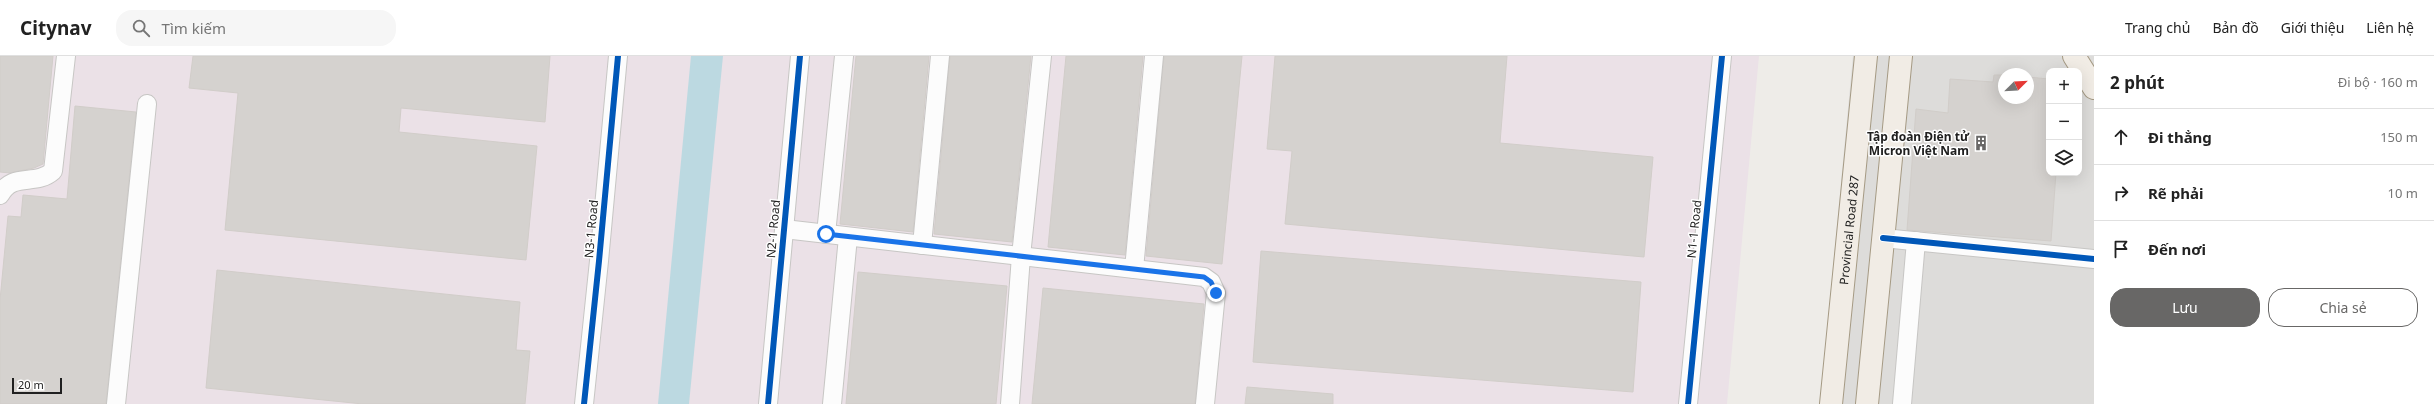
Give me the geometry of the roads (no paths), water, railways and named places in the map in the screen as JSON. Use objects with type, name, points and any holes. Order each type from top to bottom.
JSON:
[{"type":"main road","name":"Provincial Road 287","points":[[1832,404],[1866,56]]},
{"type":"main road","points":[[1867,404],[1901,56]]},
{"type":"main road","points":[[2074,56],[2094,88]]},
{"type":"street","points":[[0,196],[4,188],[13,181],[45,178],[53,171],[66,56]]},
{"type":"street","name":"N3-1 Road","points":[[584,404],[618,56]]},
{"type":"street","name":"N2-1 Road","points":[[768,404],[800,56]]},
{"type":"street","points":[[826,234],[844,56]]},
{"type":"street","points":[[922,245],[940,56]]},
{"type":"street","points":[[1010,404],[1021,256],[1042,56]]},
{"type":"street","points":[[1134,269],[1154,56]]},
{"type":"street","name":"N1-1 Road","points":[[1688,404],[1722,56]]},
{"type":"street","points":[[116,404],[147,104]]},
{"type":"street","points":[[784,229],[1204,277],[1214,287],[1216,293],[1205,404]]},
{"type":"street","points":[[832,404],[848,237]]},
{"type":"street","points":[[1883,238],[2094,260]]},
{"type":"street","points":[[1902,404],[1916,241]]},
{"type":"water","points":[[691,56],[723,56],[689,404],[658,404]]},
{"type":"place","name":"Tập đoàn Điện tử Micron Việt Nam","points":[[1981,143]]}]
